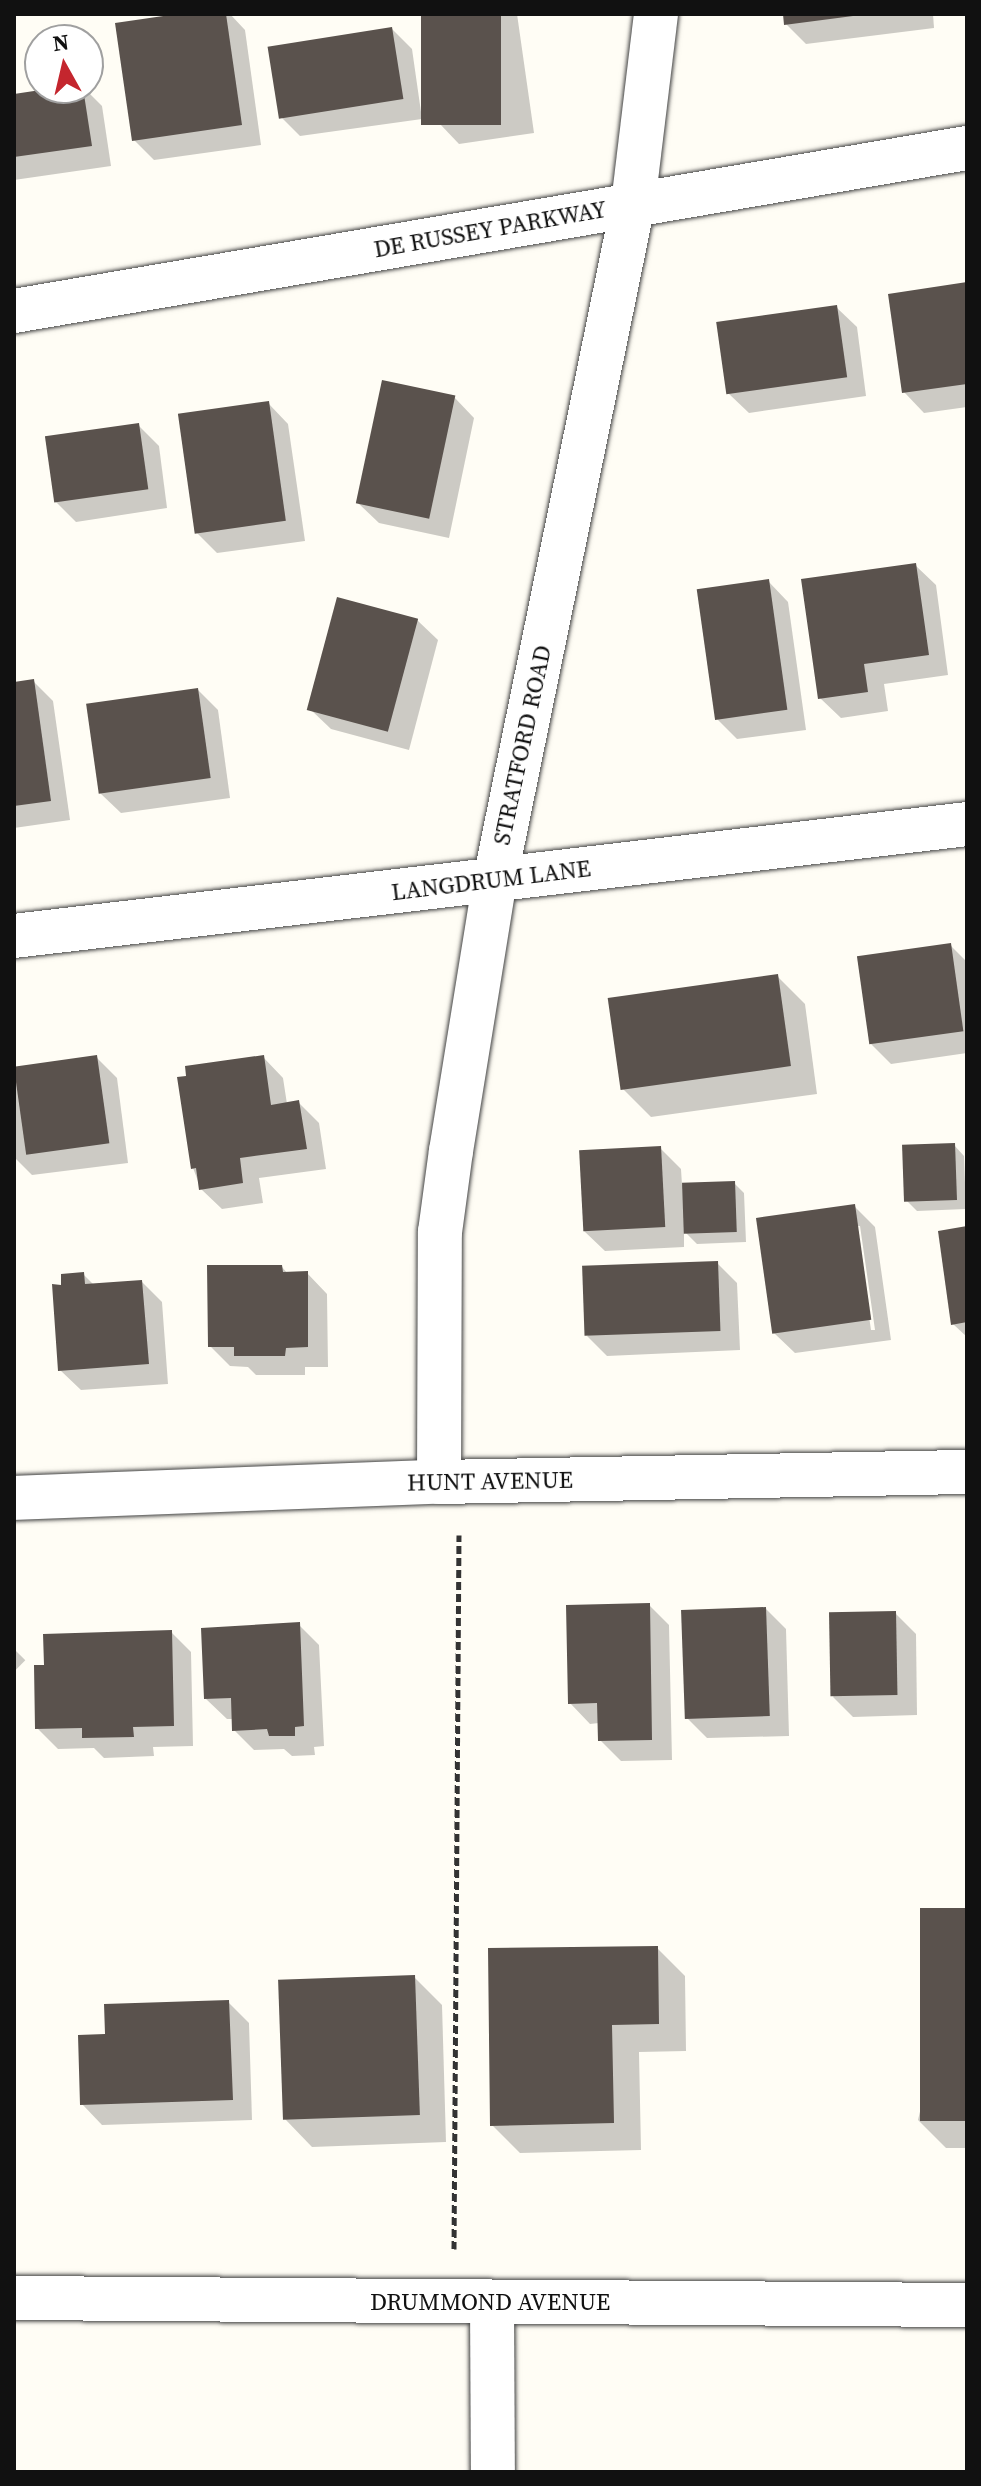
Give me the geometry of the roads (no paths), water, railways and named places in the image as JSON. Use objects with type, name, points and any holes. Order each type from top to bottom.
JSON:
[{"type":"street","name":"STRATFORD ROAD","points":[[449,1482],[440,1232],[495,880],[633,204],[656,14]]},
{"type":"street","name":"DE RUSSEY PARKWAY","points":[[14,311],[967,148]]},
{"type":"street","name":"LANGDRUM LANE","points":[[14,936],[967,824]]},
{"type":"street","name":"HUNT AVENUE","points":[[14,1498],[449,1482],[967,1472]]},
{"type":"street","name":"DRUMMOND AVENUE","points":[[14,2298],[967,2305]]},
{"type":"street","points":[[492,2303],[493,2472]]}]
